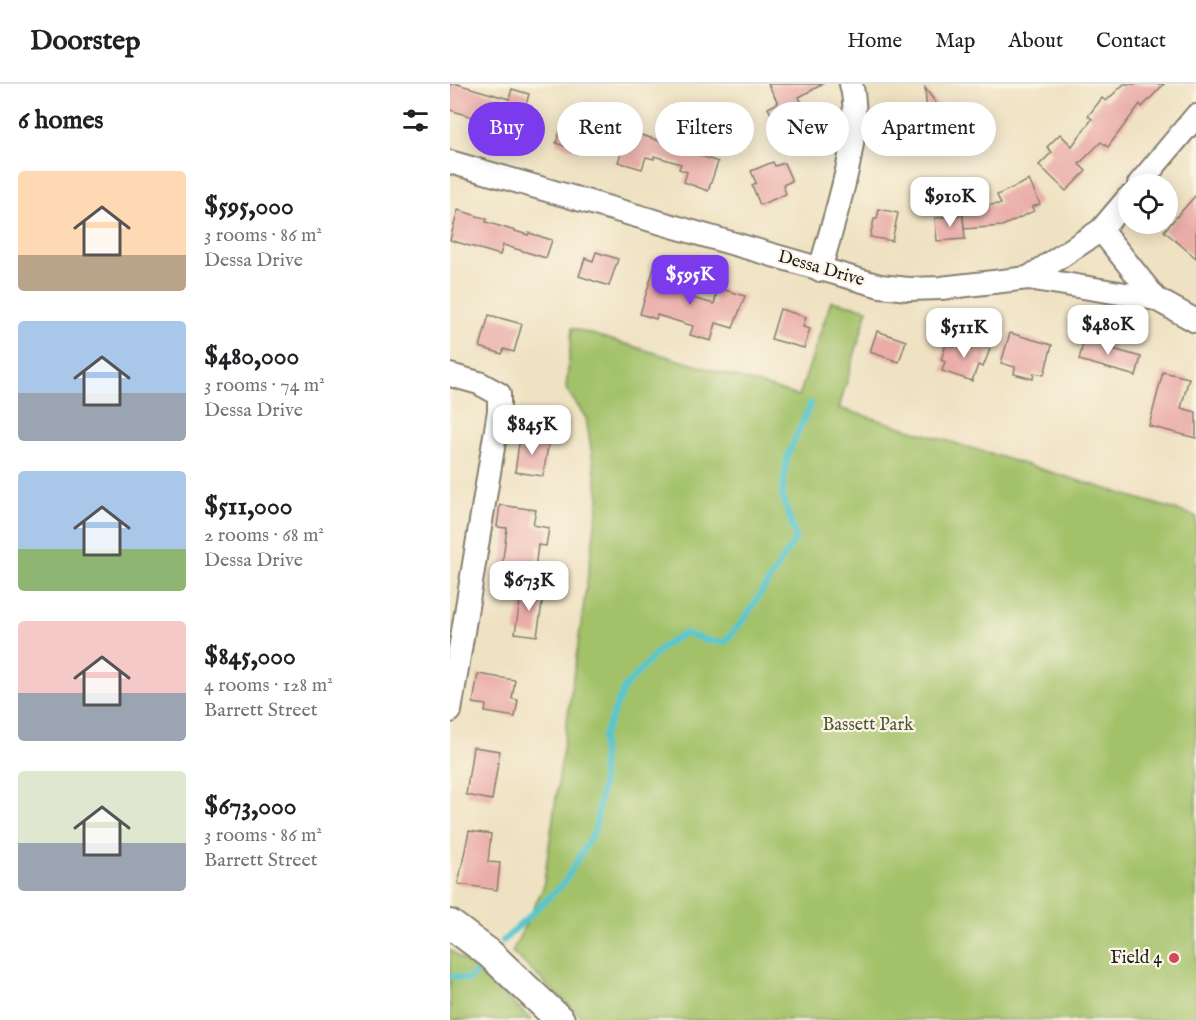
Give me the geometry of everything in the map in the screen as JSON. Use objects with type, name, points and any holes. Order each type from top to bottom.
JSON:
[{"type":"street","points":[[820,270],[852,152],[854,114],[851,84]]},
{"type":"street","points":[[1147,174],[1196,116]]},
{"type":"street","name":"Dessa Drive","points":[[450,162],[880,286],[909,289],[941,288],[1028,278],[1156,299],[1196,321]]},
{"type":"street","points":[[1028,278],[1101,230],[1118,210]]},
{"type":"street","points":[[1101,230],[1156,299]]},
{"type":"street","points":[[450,375],[479,383],[499,394],[499,411],[450,711]]},
{"type":"street","points":[[450,924],[490,954],[560,1020]]},
{"type":"green space","name":"Bassett Park","points":[[831,301],[868,309],[839,408],[1196,516],[1196,1020],[585,1020],[512,952],[543,888],[599,498],[586,418],[566,389],[572,328],[799,396]]},
{"type":"green space","points":[[450,950],[471,966],[532,1020],[450,1020]]},
{"type":"building","points":[[450,84],[509,99],[512,89],[529,94],[527,102],[468,102],[468,116],[450,110]]},
{"type":"building","points":[[768,84],[823,84],[799,97],[802,102],[777,102]]},
{"type":"building","points":[[1124,84],[1164,84],[1142,107],[1140,104],[1108,147],[1101,142],[1079,164],[1086,171],[1066,191],[1039,165],[1052,152],[1047,147],[1060,134],[1072,146],[1092,119],[1088,116],[1102,98],[1106,101]]},
{"type":"building","points":[[925,88],[935,102],[926,102]]},
{"type":"building","points":[[643,136],[655,139],[655,156],[701,156],[718,162],[708,191],[684,182],[687,172],[679,169],[681,164],[654,156],[654,159],[646,157],[642,169],[618,162],[620,156],[643,156]]},
{"type":"building","points":[[773,162],[775,166],[784,163],[792,181],[783,185],[786,194],[760,205],[752,185],[756,183],[751,171]]},
{"type":"building","points":[[1029,180],[1040,204],[1032,207],[1034,211],[1002,226],[964,229],[962,207],[1001,204],[997,195]]},
{"type":"building","points":[[1196,195],[1196,258],[1168,234],[1178,234],[1178,215]]},
{"type":"building","points":[[879,209],[898,213],[892,241],[870,237]]},
{"type":"building","points":[[458,210],[487,219],[486,222],[552,240],[546,258],[503,245],[500,255],[450,240]]},
{"type":"building","points":[[963,215],[965,239],[937,241],[935,218]]},
{"type":"building","points":[[596,252],[618,259],[609,286],[579,276],[585,258],[593,261]]},
{"type":"building","points":[[654,268],[679,275],[676,286],[684,289],[682,295],[714,304],[718,288],[745,296],[733,328],[716,323],[711,341],[690,335],[693,326],[657,315],[656,319],[640,314]]},
{"type":"building","points":[[780,309],[806,317],[803,327],[810,329],[804,348],[771,339]]},
{"type":"building","points":[[489,315],[522,324],[514,352],[504,349],[502,354],[480,347]]},
{"type":"building","points":[[877,331],[906,341],[899,362],[870,352]]},
{"type":"building","points":[[1010,333],[1052,345],[1044,375],[1034,373],[1033,379],[1014,374],[1015,367],[1001,363]]},
{"type":"building","points":[[1085,335],[1115,344],[1113,349],[1141,357],[1136,376],[1079,360]]},
{"type":"building","points":[[957,338],[990,349],[983,367],[978,365],[972,381],[942,371],[945,362],[941,360],[946,344],[954,347]]},
{"type":"building","points":[[1163,372],[1189,378],[1181,408],[1196,412],[1196,438],[1149,426]]},
{"type":"building","points":[[520,436],[549,440],[543,476],[515,472]]},
{"type":"building","points":[[500,505],[536,510],[533,525],[549,528],[546,546],[538,545],[533,585],[500,580],[507,528],[497,527]]},
{"type":"building","points":[[522,588],[544,591],[537,636],[515,633]]},
{"type":"building","points":[[478,674],[515,680],[512,699],[518,700],[515,717],[485,712],[486,705],[473,703]]},
{"type":"building","points":[[473,747],[500,751],[492,800],[466,795]]},
{"type":"building","points":[[469,831],[491,834],[488,862],[500,863],[497,890],[458,884]]},
{"type":"waterway","points":[[503,941],[564,883],[595,830],[602,786],[603,738],[624,688],[663,646],[685,633],[709,641],[725,642],[745,618],[796,538],[782,495],[787,457],[811,403]]},
{"type":"waterway","points":[[450,975],[468,980],[480,968]]},
{"type":"place","name":"Field 4","points":[[1174,958]]}]
